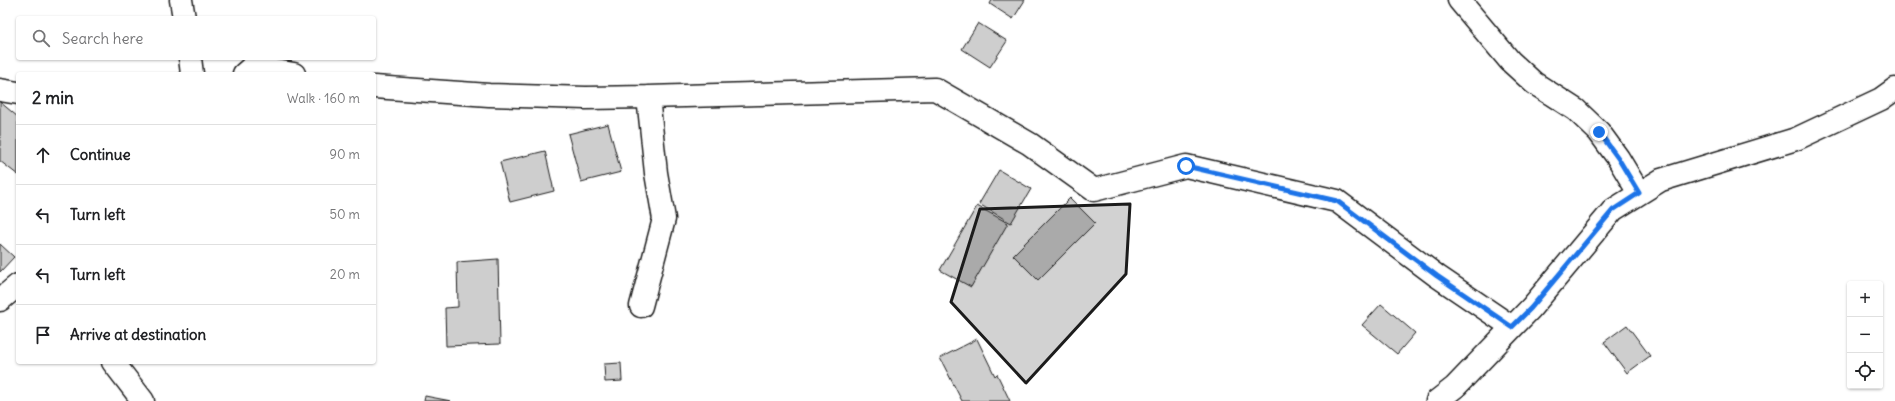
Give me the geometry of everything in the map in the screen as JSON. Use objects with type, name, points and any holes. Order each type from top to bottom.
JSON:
[{"type":"street","points":[[181,0],[184,16]]},
{"type":"street","points":[[1459,0],[1510,61],[1534,83],[1576,110],[1599,132],[1618,158],[1639,193]]},
{"type":"street","points":[[190,60],[192,72]]},
{"type":"street","points":[[246,72],[252,67],[282,72]]},
{"type":"street","points":[[376,87],[489,95],[586,98],[935,89],[1030,144],[1094,190],[1186,166],[1337,201],[1437,276],[1512,327]]},
{"type":"street","points":[[1437,401],[1455,387],[1531,308],[1613,210],[1661,180],[1796,139],[1881,99],[1895,88]]},
{"type":"street","points":[[0,90],[16,93]]},
{"type":"street","points":[[641,306],[664,219],[656,173],[648,97]]},
{"type":"street","points":[[0,300],[16,287]]},
{"type":"street","points":[[115,364],[143,401]]},
{"type":"highlighted area","points":[[1130,204],[1126,274],[1026,383],[951,302],[980,209]]},
{"type":"building","points":[[992,0],[1025,0],[1013,19],[990,4]]},
{"type":"building","points":[[978,23],[1007,41],[990,67],[962,49]]},
{"type":"building","points":[[0,102],[16,115],[16,173],[0,161]]},
{"type":"building","points":[[608,124],[621,172],[581,182],[568,134]]},
{"type":"building","points":[[545,151],[554,191],[510,202],[500,162]]},
{"type":"building","points":[[999,170],[1031,189],[1011,223],[979,204]]},
{"type":"building","points":[[1070,198],[1095,223],[1038,280],[1013,255]]},
{"type":"building","points":[[977,206],[1008,223],[971,287],[940,270]]},
{"type":"building","points":[[0,244],[14,257],[0,272]]},
{"type":"building","points":[[498,259],[500,344],[446,346],[445,308],[458,307],[457,262]]},
{"type":"building","points":[[1381,304],[1415,333],[1397,354],[1362,325]]},
{"type":"building","points":[[1627,325],[1650,356],[1627,373],[1604,342]]},
{"type":"building","points":[[977,339],[995,376],[997,374],[1010,401],[962,401],[940,358]]},
{"type":"building","points":[[621,363],[622,381],[605,382],[604,364]]},
{"type":"building","points":[[425,396],[451,401],[424,401]]},
{"type":"route","points":[[1186,166],[1337,201],[1437,276],[1512,327],[1531,308],[1613,210],[1639,193],[1618,158],[1599,132]]}]
